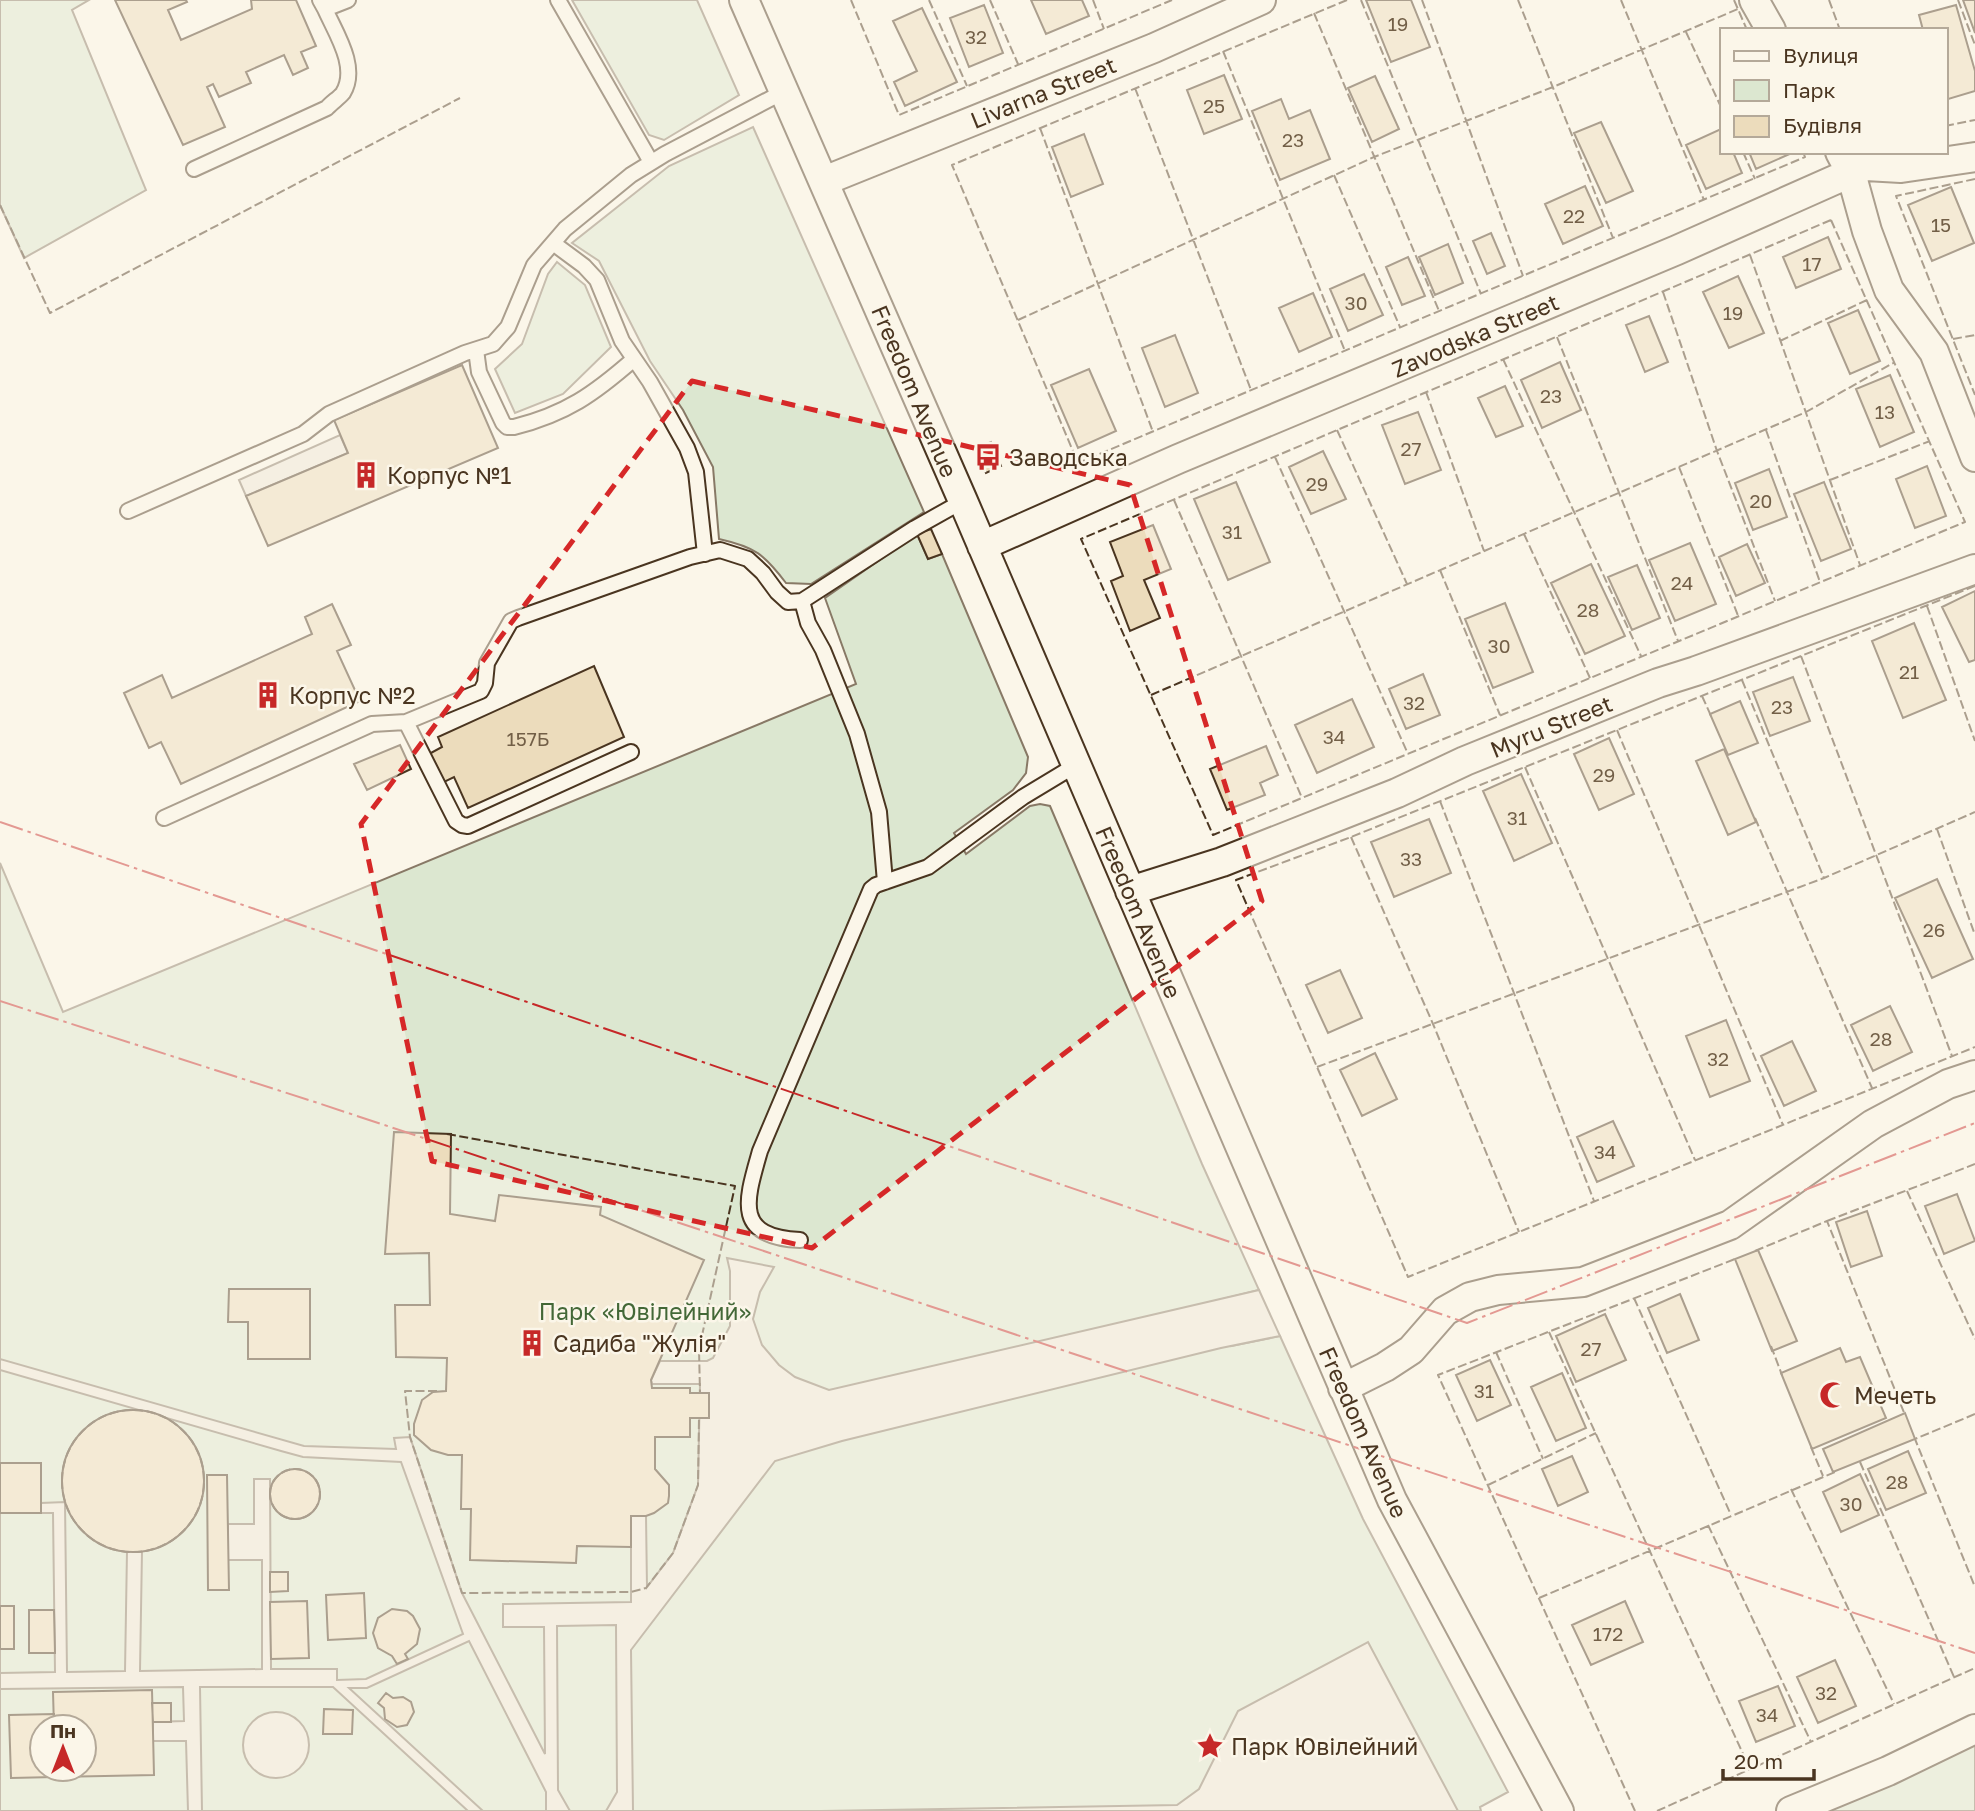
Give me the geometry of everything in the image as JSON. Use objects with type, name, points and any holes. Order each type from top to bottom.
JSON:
[{"type":"street","name":"Freedom Avenue","points":[[744,0],[963,501],[1392,1500],[1559,1811]]},
{"type":"street","name":"Livarna Street","points":[[824,181],[1154,48],[1261,0]]},
{"type":"street","points":[[1754,0],[1770,28]]},
{"type":"street","name":"Zavodska Street","points":[[982,546],[1178,459],[1677,250],[1845,163],[1901,168],[1975,157]]},
{"type":"street","points":[[1845,163],[1889,290],[1934,352],[1975,457]]},
{"type":"street","name":"Myru Street","points":[[1130,891],[1222,862],[1397,793],[1465,761],[1658,683],[1975,569]]},
{"type":"street","points":[[1343,1388],[1385,1367],[1411,1350],[1446,1311],[1470,1297],[1498,1290],[1583,1282],[1730,1225],[1873,1124],[1948,1084],[1975,1075]]},
{"type":"street","points":[[1791,1811],[1888,1771],[1975,1729]]},
{"type":"lane","points":[[194,169],[327,108],[343,92],[348,75],[347,59],[322,5],[348,0]]},
{"type":"lane","points":[[558,0],[651,162]]},
{"type":"lane","points":[[128,511],[303,434],[329,414],[492,344],[508,327],[534,265],[565,229],[651,162],[785,91]]},
{"type":"lane","points":[[553,243],[584,266],[597,280],[622,341],[650,382],[687,448],[696,472],[705,554]]},
{"type":"lane","points":[[476,350],[479,372],[507,427],[569,409],[634,359]]},
{"type":"lane","points":[[164,818],[372,724],[406,722],[481,691],[485,683],[487,663],[511,621],[690,556],[720,551],[748,559],[788,602],[802,601],[915,528],[963,501]]},
{"type":"lane","points":[[802,601],[808,623],[823,650],[857,734],[879,812],[885,882]]},
{"type":"lane","points":[[406,722],[456,821],[468,826],[631,752]]},
{"type":"lane","points":[[800,1240],[779,1239],[763,1233],[751,1219],[748,1206],[752,1182],[760,1152],[871,890],[885,882],[928,867],[1023,797],[1076,765]]},
{"type":"highlighted area","points":[[692,381],[1130,485],[1262,901],[812,1248],[432,1161],[361,824]]},
{"type":"green space","points":[[0,0],[89,0],[72,10],[146,190],[24,258],[0,205]]},
{"type":"green space","points":[[572,0],[697,0],[739,95],[664,140],[649,135]]},
{"type":"green space","points":[[753,127],[924,512],[811,584],[786,583],[758,553],[742,545],[719,539],[713,467],[683,410],[650,361],[599,261],[572,243],[669,166]]},
{"type":"green space","points":[[557,262],[585,285],[611,347],[563,394],[515,413],[495,369],[522,344],[548,274]]},
{"type":"green space","name":"Парк «Ювілейний»","points":[[917,534],[928,559],[942,554],[1028,757],[1026,773],[1013,790],[954,833],[966,854],[1030,806],[1050,806],[1202,1164],[1259,1290],[1207,1303],[1231,1346],[1280,1336],[1363,1519],[1508,1792],[1480,1807],[1481,1811],[0,1811],[0,863],[63,1012],[856,684],[825,598]]},
{"type":"green space","points":[[1975,1738],[1975,1811],[1816,1811]]},
{"type":"shaded area","points":[[340,435],[348,453],[246,496],[239,480]]},
{"type":"shaded area","points":[[727,1258],[774,1267],[760,1292],[753,1319],[762,1345],[779,1365],[795,1377],[829,1390],[1259,1290],[1280,1336],[842,1441],[775,1461],[631,1650],[633,1811],[606,1811],[617,1792],[616,1625],[557,1626],[558,1790],[570,1811],[546,1811],[546,1792],[469,1641],[367,1688],[349,1688],[483,1811],[468,1811],[333,1687],[200,1687],[202,1811],[188,1811],[186,1741],[153,1741],[153,1722],[184,1721],[183,1687],[0,1689],[0,1673],[55,1672],[53,1513],[41,1513],[41,1503],[65,1502],[67,1672],[125,1671],[127,1551],[142,1551],[140,1671],[262,1669],[262,1560],[228,1560],[228,1524],[254,1524],[254,1479],[270,1479],[271,1669],[337,1669],[337,1680],[366,1679],[463,1634],[401,1462],[303,1457],[0,1370],[0,1359],[304,1446],[396,1449],[394,1438],[410,1437],[462,1593],[545,1754],[544,1627],[503,1627],[503,1604],[631,1602],[631,1516],[646,1516],[647,1587],[673,1553],[698,1485],[700,1384],[652,1384],[651,1380],[660,1361],[707,1361],[713,1358],[730,1326],[730,1271]]},
{"type":"shaded area","points":[[1368,1642],[1458,1811],[821,1811],[1177,1805],[1199,1789],[1238,1711]]},
{"type":"shaded area","points":[[276,1712],[289,1715],[299,1722],[306,1732],[309,1745],[306,1758],[299,1768],[289,1775],[276,1778],[263,1775],[253,1768],[246,1758],[243,1745],[246,1732],[253,1722],[263,1715]]},
{"type":"building","points":[[115,0],[186,0],[187,2],[168,10],[181,40],[252,9],[251,0],[296,0],[316,46],[301,52],[308,68],[293,75],[284,55],[246,72],[251,83],[219,97],[213,84],[207,87],[225,127],[183,145]]},
{"type":"building","points":[[1031,0],[1082,0],[1089,16],[1046,34]]},
{"type":"building","points":[[1366,0],[1411,0],[1430,47],[1391,62]]},
{"type":"building","points":[[1963,0],[1975,0],[1975,33]]},
{"type":"building","points":[[984,5],[1003,53],[969,67],[950,18]]},
{"type":"building","points":[[1956,5],[1975,71],[1975,91],[1947,99],[1947,28],[1922,28],[1919,15]]},
{"type":"building","points":[[922,8],[957,82],[905,106],[894,82],[917,71],[893,21]]},
{"type":"building","points":[[1224,75],[1242,119],[1204,134],[1187,90]]},
{"type":"building","points":[[1375,76],[1399,129],[1372,142],[1348,88]]},
{"type":"building","points":[[1281,99],[1289,119],[1310,110],[1330,159],[1280,180],[1252,111]]},
{"type":"building","points":[[1601,122],[1633,191],[1606,203],[1574,133]]},
{"type":"building","points":[[1720,129],[1720,154],[1734,154],[1742,173],[1706,189],[1686,145]]},
{"type":"building","points":[[1084,134],[1103,184],[1071,197],[1052,147]]},
{"type":"building","points":[[1750,154],[1790,154],[1756,169]]},
{"type":"building","points":[[1585,186],[1603,226],[1563,244],[1545,204]]},
{"type":"building","points":[[1951,187],[1974,243],[1932,261],[1908,205]]},
{"type":"building","points":[[1491,233],[1505,266],[1487,274],[1473,241]]},
{"type":"building","points":[[1828,237],[1841,269],[1796,288],[1783,257]]},
{"type":"building","points":[[1448,244],[1463,283],[1435,295],[1419,257]]},
{"type":"building","points":[[1408,257],[1425,296],[1402,305],[1386,267]]},
{"type":"building","points":[[1364,274],[1383,315],[1348,331],[1330,289]]},
{"type":"building","points":[[1738,276],[1764,333],[1729,348],[1703,292]]},
{"type":"building","points":[[1313,293],[1332,337],[1299,352],[1279,308]]},
{"type":"building","points":[[1858,310],[1880,361],[1850,374],[1828,323]]},
{"type":"building","points":[[1649,316],[1668,362],[1645,372],[1626,325]]},
{"type":"building","points":[[1175,335],[1198,393],[1165,407],[1142,348]]},
{"type":"building","points":[[1560,362],[1581,410],[1542,428],[1521,380]]},
{"type":"building","name":"Корпус №1","points":[[462,365],[498,448],[268,546],[246,496],[348,453],[334,420]]},
{"type":"building","points":[[1089,369],[1116,431],[1078,448],[1051,385]]},
{"type":"building","points":[[1890,375],[1914,432],[1880,447],[1856,389]]},
{"type":"building","points":[[1505,386],[1523,426],[1496,437],[1478,398]]},
{"type":"building","points":[[1418,412],[1441,470],[1405,484],[1382,425]]},
{"type":"building","points":[[991,442],[1001,466],[986,473],[976,448]]},
{"type":"building","points":[[1323,451],[1346,499],[1311,514],[1289,467]]},
{"type":"building","points":[[1927,466],[1946,516],[1915,528],[1896,479]]},
{"type":"building","points":[[1769,469],[1787,517],[1753,530],[1735,483]]},
{"type":"building","points":[[1236,482],[1270,562],[1228,580],[1194,499]]},
{"type":"building","points":[[1824,482],[1851,549],[1821,561],[1794,494]]},
{"type":"building","points":[[1153,525],[1171,569],[1144,580],[1160,618],[1130,631],[1111,581],[1123,576],[1110,542]]},
{"type":"building","points":[[931,529],[942,554],[928,559],[917,534]]},
{"type":"building","points":[[1690,543],[1716,604],[1675,621],[1649,560]]},
{"type":"building","points":[[1747,544],[1765,583],[1736,596],[1719,557]]},
{"type":"building","points":[[1591,564],[1625,636],[1585,654],[1551,583]]},
{"type":"building","points":[[1637,565],[1660,618],[1632,630],[1608,577]]},
{"type":"building","points":[[1975,591],[1975,660],[1969,662],[1942,607]]},
{"type":"building","points":[[1505,603],[1533,672],[1493,688],[1465,619]]},
{"type":"building","name":"Корпус №2","points":[[332,604],[351,645],[337,651],[360,701],[181,784],[161,742],[149,748],[124,693],[162,675],[172,698],[312,634],[305,617]]},
{"type":"building","points":[[1914,623],[1946,700],[1903,718],[1872,641]]},
{"type":"building","points":[[594,666],[624,737],[468,808],[454,777],[442,783],[429,754],[442,747],[438,737]]},
{"type":"building","points":[[1423,674],[1440,715],[1406,729],[1389,689]]},
{"type":"building","points":[[1793,677],[1810,721],[1770,736],[1753,692]]},
{"type":"building","points":[[1352,699],[1374,747],[1317,773],[1295,725]]},
{"type":"building","points":[[1740,701],[1758,743],[1728,755],[1710,714]]},
{"type":"building","points":[[1609,738],[1634,794],[1599,810],[1574,754]]},
{"type":"building","points":[[400,745],[411,769],[367,790],[354,764]]},
{"type":"building","points":[[1266,746],[1278,775],[1260,783],[1265,795],[1227,810],[1210,769]]},
{"type":"building","points":[[1724,749],[1756,822],[1728,835],[1696,761]]},
{"type":"building","points":[[1521,774],[1552,843],[1514,861],[1483,791]]},
{"type":"building","points":[[1429,819],[1451,873],[1394,897],[1371,842]]},
{"type":"building","points":[[1937,879],[1973,959],[1932,978],[1895,898]]},
{"type":"building","points":[[1340,970],[1362,1018],[1328,1033],[1306,985]]},
{"type":"building","points":[[1890,1006],[1912,1052],[1873,1071],[1851,1025]]},
{"type":"building","points":[[1726,1020],[1750,1081],[1710,1097],[1686,1036]]},
{"type":"building","points":[[1792,1041],[1816,1091],[1784,1106],[1761,1056]]},
{"type":"building","points":[[1375,1053],[1397,1099],[1362,1116],[1340,1070]]},
{"type":"building","points":[[1613,1121],[1634,1166],[1597,1182],[1577,1137]]},
{"type":"building","name":"Садиба \"Жулія\"","points":[[394,1132],[451,1134],[450,1214],[495,1221],[499,1195],[601,1207],[600,1215],[704,1260],[651,1380],[652,1388],[690,1388],[690,1393],[709,1393],[709,1418],[690,1418],[690,1437],[655,1437],[655,1469],[669,1485],[668,1503],[646,1516],[631,1516],[631,1547],[577,1546],[576,1563],[470,1560],[471,1509],[461,1509],[462,1455],[448,1455],[431,1450],[414,1435],[414,1424],[422,1400],[433,1392],[446,1391],[447,1358],[396,1357],[395,1305],[430,1305],[429,1253],[385,1254]]},
{"type":"building","points":[[1957,1194],[1975,1241],[1944,1254],[1925,1206]]},
{"type":"building","points":[[1867,1211],[1882,1256],[1851,1267],[1836,1222]]},
{"type":"building","points":[[1758,1250],[1797,1341],[1772,1351],[1735,1259]]},
{"type":"building","points":[[229,1289],[310,1289],[310,1359],[248,1359],[248,1322],[228,1322]]},
{"type":"building","points":[[1680,1294],[1699,1340],[1667,1353],[1648,1308]]},
{"type":"building","points":[[1605,1314],[1626,1360],[1576,1382],[1556,1336]]},
{"type":"building","name":"Мечеть","points":[[1840,1348],[1846,1362],[1860,1357],[1886,1418],[1812,1449],[1781,1373]]},
{"type":"building","points":[[1490,1360],[1511,1405],[1477,1421],[1456,1375]]},
{"type":"building","points":[[1562,1373],[1586,1428],[1556,1441],[1531,1387]]},
{"type":"building","points":[[133,1410],[160,1416],[183,1431],[198,1454],[204,1481],[198,1508],[183,1531],[160,1546],[133,1552],[106,1546],[83,1531],[68,1508],[62,1481],[68,1454],[83,1431],[106,1416]]},
{"type":"building","points":[[1905,1413],[1915,1439],[1833,1472],[1823,1449]]},
{"type":"building","points":[[1908,1451],[1926,1493],[1886,1510],[1868,1469]]},
{"type":"building","points":[[1572,1456],[1588,1492],[1558,1506],[1542,1469]]},
{"type":"building","points":[[0,1463],[41,1463],[41,1513],[0,1513]]},
{"type":"building","points":[[295,1469],[313,1476],[320,1494],[313,1512],[295,1519],[277,1512],[270,1494],[277,1476]]},
{"type":"building","points":[[1860,1474],[1879,1515],[1841,1532],[1823,1492]]},
{"type":"building","points":[[207,1475],[227,1475],[229,1590],[208,1590]]},
{"type":"building","points":[[270,1572],[288,1572],[288,1591],[270,1592]]},
{"type":"building","points":[[364,1593],[366,1638],[328,1640],[326,1595]]},
{"type":"building","points":[[307,1601],[309,1658],[271,1659],[270,1602]]},
{"type":"building","points":[[1625,1601],[1643,1642],[1591,1665],[1572,1625]]},
{"type":"building","points":[[0,1606],[14,1606],[14,1649],[0,1649]]},
{"type":"building","points":[[392,1609],[407,1611],[420,1629],[417,1644],[405,1654],[408,1659],[397,1664],[392,1656],[378,1648],[373,1633],[378,1618]]},
{"type":"building","points":[[29,1610],[54,1610],[55,1653],[29,1653]]},
{"type":"building","points":[[1835,1660],[1856,1706],[1818,1723],[1797,1677]]},
{"type":"building","points":[[1778,1686],[1795,1726],[1756,1742],[1739,1701]]},
{"type":"building","points":[[152,1690],[154,1775],[98,1776],[98,1713],[54,1713],[53,1692]]},
{"type":"building","points":[[386,1693],[393,1698],[403,1697],[411,1702],[414,1712],[407,1725],[397,1727],[385,1719],[384,1708],[378,1703]]},
{"type":"building","points":[[152,1703],[171,1703],[171,1722],[153,1722]]},
{"type":"building","points":[[324,1709],[353,1710],[352,1734],[323,1734]]},
{"type":"building","points":[[9,1715],[28,1715],[28,1778],[11,1778]]},
{"type":"fence","points":[[851,0],[899,115],[1172,0]]},
{"type":"fence","points":[[929,0],[967,86]]},
{"type":"fence","points":[[990,0],[1018,64]]},
{"type":"fence","points":[[1093,0],[1104,29]]},
{"type":"fence","points":[[1347,0],[952,165],[1078,463],[1805,157],[1804,154]]},
{"type":"fence","points":[[1361,0],[1481,294]]},
{"type":"fence","points":[[1422,0],[1523,276]]},
{"type":"fence","points":[[1518,0],[1613,238]]},
{"type":"fence","points":[[1621,0],[1704,200]]},
{"type":"fence","points":[[1734,0],[1746,28]]},
{"type":"fence","points":[[1829,0],[1839,28]]},
{"type":"fence","points":[[1958,0],[1975,45]]},
{"type":"fence","points":[[1018,320],[1374,157],[1553,87],[1738,9]]},
{"type":"fence","points":[[1314,13],[1439,311]]},
{"type":"fence","points":[[1686,32],[1720,105]]},
{"type":"fence","points":[[1223,51],[1345,351]]},
{"type":"fence","points":[[1135,88],[1251,390]]},
{"type":"fence","points":[[0,205],[50,313],[460,98]]},
{"type":"fence","points":[[1947,126],[1975,120]]},
{"type":"fence","points":[[1040,128],[1153,432]]},
{"type":"fence","points":[[1744,154],[1755,179]]},
{"type":"fence","points":[[1334,175],[1400,327]]},
{"type":"fence","points":[[1975,179],[1896,196],[1975,395]]},
{"type":"fence","points":[[1831,220],[1965,522],[1213,835],[1081,539],[1831,220]]},
{"type":"fence","points":[[1750,255],[1860,565]]},
{"type":"fence","points":[[1663,292],[1717,451],[1775,601]]},
{"type":"fence","points":[[1780,341],[1867,300]]},
{"type":"fence","points":[[1953,339],[1975,335]]},
{"type":"fence","points":[[1557,337],[1678,641]]},
{"type":"fence","points":[[1503,359],[1641,656]]},
{"type":"fence","points":[[1151,695],[1806,412],[1895,362]]},
{"type":"fence","points":[[1426,392],[1484,551]]},
{"type":"fence","points":[[1337,430],[1407,584]]},
{"type":"fence","points":[[1766,430],[1820,582]]},
{"type":"fence","points":[[1830,480],[1930,441]]},
{"type":"fence","points":[[1275,457],[1408,754]]},
{"type":"fence","points":[[1679,467],[1739,618]]},
{"type":"fence","points":[[1174,500],[1302,798]]},
{"type":"fence","points":[[1524,534],[1590,678]]},
{"type":"fence","points":[[1440,570],[1500,715]]},
{"type":"fence","points":[[1975,586],[1351,837],[1236,880],[1408,1277],[1975,1047]]},
{"type":"fence","points":[[1927,606],[1975,741]]},
{"type":"fence","points":[[1801,656],[1952,1056]]},
{"type":"fence","points":[[1742,680],[1824,878]]},
{"type":"fence","points":[[1702,696],[1712,718]]},
{"type":"fence","points":[[1617,730],[1783,1125]]},
{"type":"fence","points":[[1525,767],[1695,1160]]},
{"type":"fence","points":[[1440,801],[1594,1201]]},
{"type":"fence","points":[[1317,1067],[1824,878],[1975,812]]},
{"type":"fence","points":[[1755,818],[1872,1088]]},
{"type":"fence","points":[[1937,829],[1975,935]]},
{"type":"fence","points":[[1351,837],[1433,1024],[1519,1232]]},
{"type":"fence","points":[[447,1134],[735,1186],[699,1349],[700,1393]]},
{"type":"fence","points":[[1827,1221],[1975,1164]]},
{"type":"fence","points":[[1907,1191],[1975,1339]]},
{"type":"fence","points":[[1755,1251],[1827,1221],[1905,1415]]},
{"type":"fence","points":[[1635,1811],[1438,1375],[1735,1259]]},
{"type":"fence","points":[[1634,1298],[1731,1515]]},
{"type":"fence","points":[[1549,1332],[1750,1769]]},
{"type":"fence","points":[[1771,1346],[1782,1375]]},
{"type":"fence","points":[[1496,1352],[1543,1459]]},
{"type":"fence","points":[[437,1391],[405,1391],[410,1437],[462,1593],[631,1592],[646,1588],[673,1553],[698,1485],[699,1418]]},
{"type":"fence","points":[[133,1410],[160,1416],[183,1431],[198,1454],[204,1481],[198,1508],[183,1531],[160,1546],[133,1552],[106,1546],[83,1531],[68,1508],[62,1481],[68,1454],[83,1431],[106,1416],[133,1410]]},
{"type":"fence","points":[[1975,1414],[1915,1439],[1975,1587]]},
{"type":"fence","points":[[1488,1485],[1596,1433]]},
{"type":"fence","points":[[1811,1447],[1823,1476]]},
{"type":"fence","points":[[1860,1462],[1954,1677]]},
{"type":"fence","points":[[295,1469],[313,1476],[320,1494],[313,1512],[295,1519],[277,1512],[270,1494],[277,1476],[295,1469]]},
{"type":"fence","points":[[1539,1598],[1835,1472]]},
{"type":"fence","points":[[1791,1489],[1894,1704]]},
{"type":"fence","points":[[1708,1525],[1811,1742]]},
{"type":"fence","points":[[1657,1811],[1975,1668]]},
{"type":"power","points":[[0,822],[1467,1323],[1975,1123]]},
{"type":"power","points":[[0,1001],[318,1103],[1975,1653]]},
{"type":"place","name":"Заводська","points":[[988,457]]},
{"type":"place","name":"Корпус №1","points":[[366,475]]},
{"type":"place","name":"Корпус №2","points":[[268,695]]},
{"type":"place","name":"Садиба \"Жулія\"","points":[[532,1343]]},
{"type":"place","name":"Мечеть","points":[[1833,1395]]},
{"type":"place","name":"Парк Ювілейний","points":[[1210,1746]]}]
